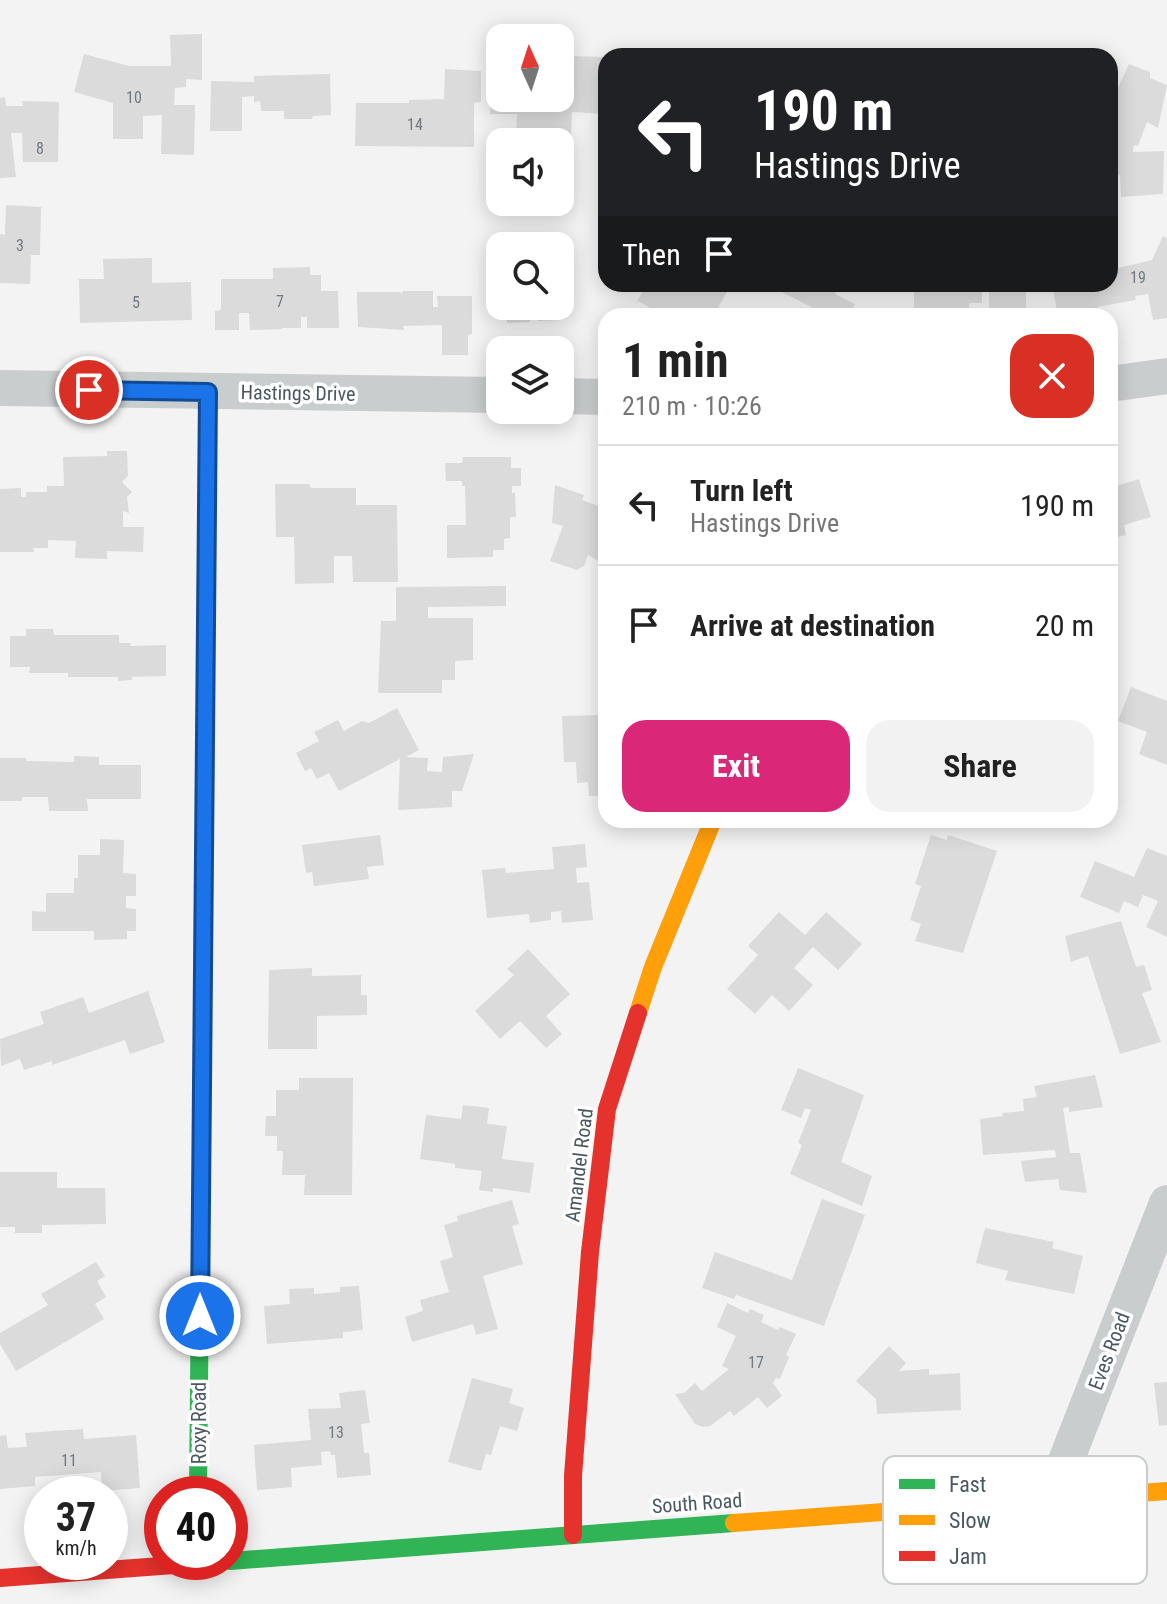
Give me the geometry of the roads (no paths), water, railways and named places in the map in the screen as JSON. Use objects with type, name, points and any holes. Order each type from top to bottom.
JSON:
[{"type":"street","points":[[1118,383],[1167,376]]},
{"type":"street","name":"Hastings Drive","points":[[0,388],[486,395]]},
{"type":"street","name":"Roxy Road","points":[[198,1476],[208,392]]},
{"type":"street","points":[[574,396],[598,397]]},
{"type":"street","name":"Amandel Road","points":[[573,1535],[573,1476],[588,1282],[607,1109],[653,967],[710,828]]},
{"type":"street","name":"Eves Road","points":[[1068,1456],[1167,1203]]},
{"type":"street","name":"South Road","points":[[1147,1492],[1167,1491]]},
{"type":"street","name":"South Road","points":[[248,1559],[883,1512]]},
{"type":"street","name":"South Road","points":[[0,1578],[144,1567]]}]
